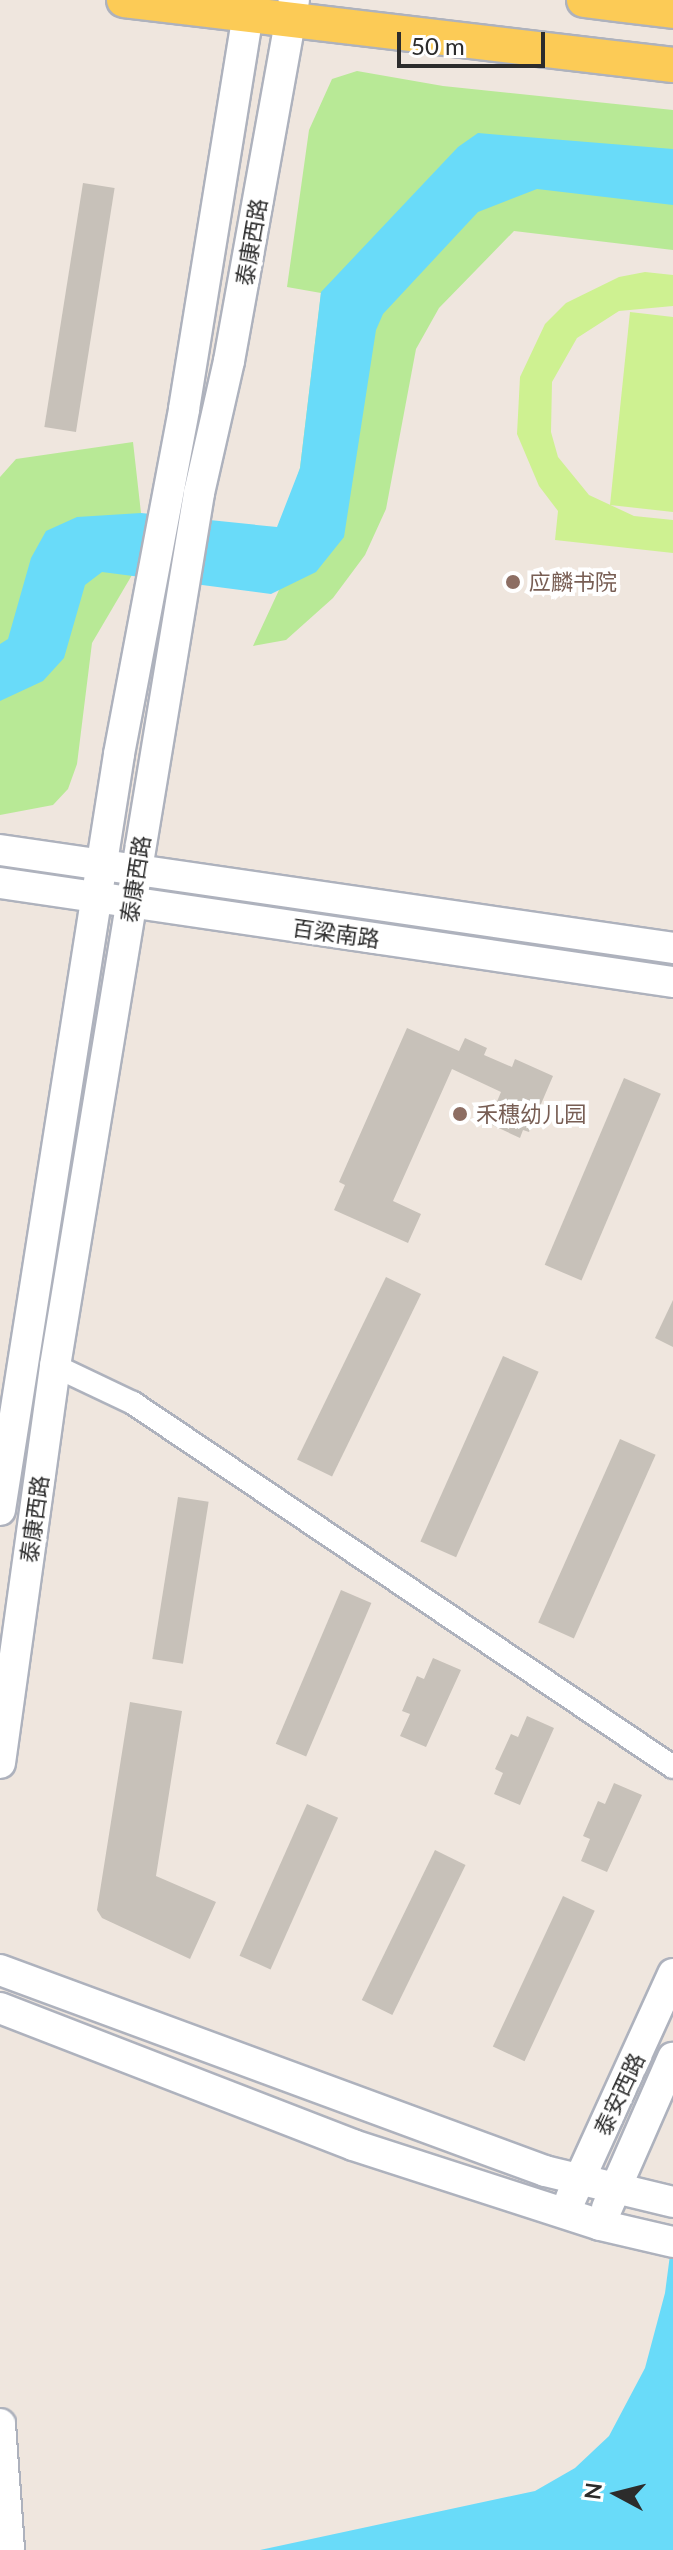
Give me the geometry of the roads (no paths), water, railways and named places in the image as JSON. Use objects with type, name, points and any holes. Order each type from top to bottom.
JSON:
[{"type":"main road","points":[[124,0],[292,10],[673,65]]},
{"type":"main road","points":[[584,0],[673,11]]},
{"type":"main road","name":"泰康西路","points":[[0,1510],[102,865],[249,7]]},
{"type":"main road","name":"泰康西路","points":[[0,1763],[55,1366],[136,870],[199,493],[229,361],[292,10]]},
{"type":"main road","name":"百梁南路","points":[[0,850],[673,948]]},
{"type":"main road","name":"百梁南路","points":[[0,883],[673,982]]},
{"type":"main road","points":[[0,1970],[579,2181],[668,2201]]},
{"type":"main road","name":"泰安西路","points":[[563,2213],[673,1974]]},
{"type":"main road","points":[[0,2008],[353,2145],[600,2225],[666,2241]]},
{"type":"main road","name":"泰安西路","points":[[600,2225],[673,2058]]},
{"type":"main road","points":[[0,2424],[9,2550]]},
{"type":"street","points":[[55,1366],[133,1403],[673,1767]]},
{"type":"water","points":[[478,133],[673,149],[673,205],[537,189],[478,212],[383,314],[376,330],[344,537],[316,572],[271,594],[102,572],[85,585],[64,658],[43,681],[0,701],[0,644],[8,639],[31,558],[46,531],[77,517],[141,513],[277,527],[300,468],[321,292],[458,147]]},
{"type":"water","points":[[673,2232],[673,2550],[260,2550],[535,2491],[575,2468],[609,2436],[645,2368],[665,2293]]},
{"type":"place","name":"应麟书院","points":[[513,582]]},
{"type":"place","name":"禾穗幼儿园","points":[[460,1114]]}]
